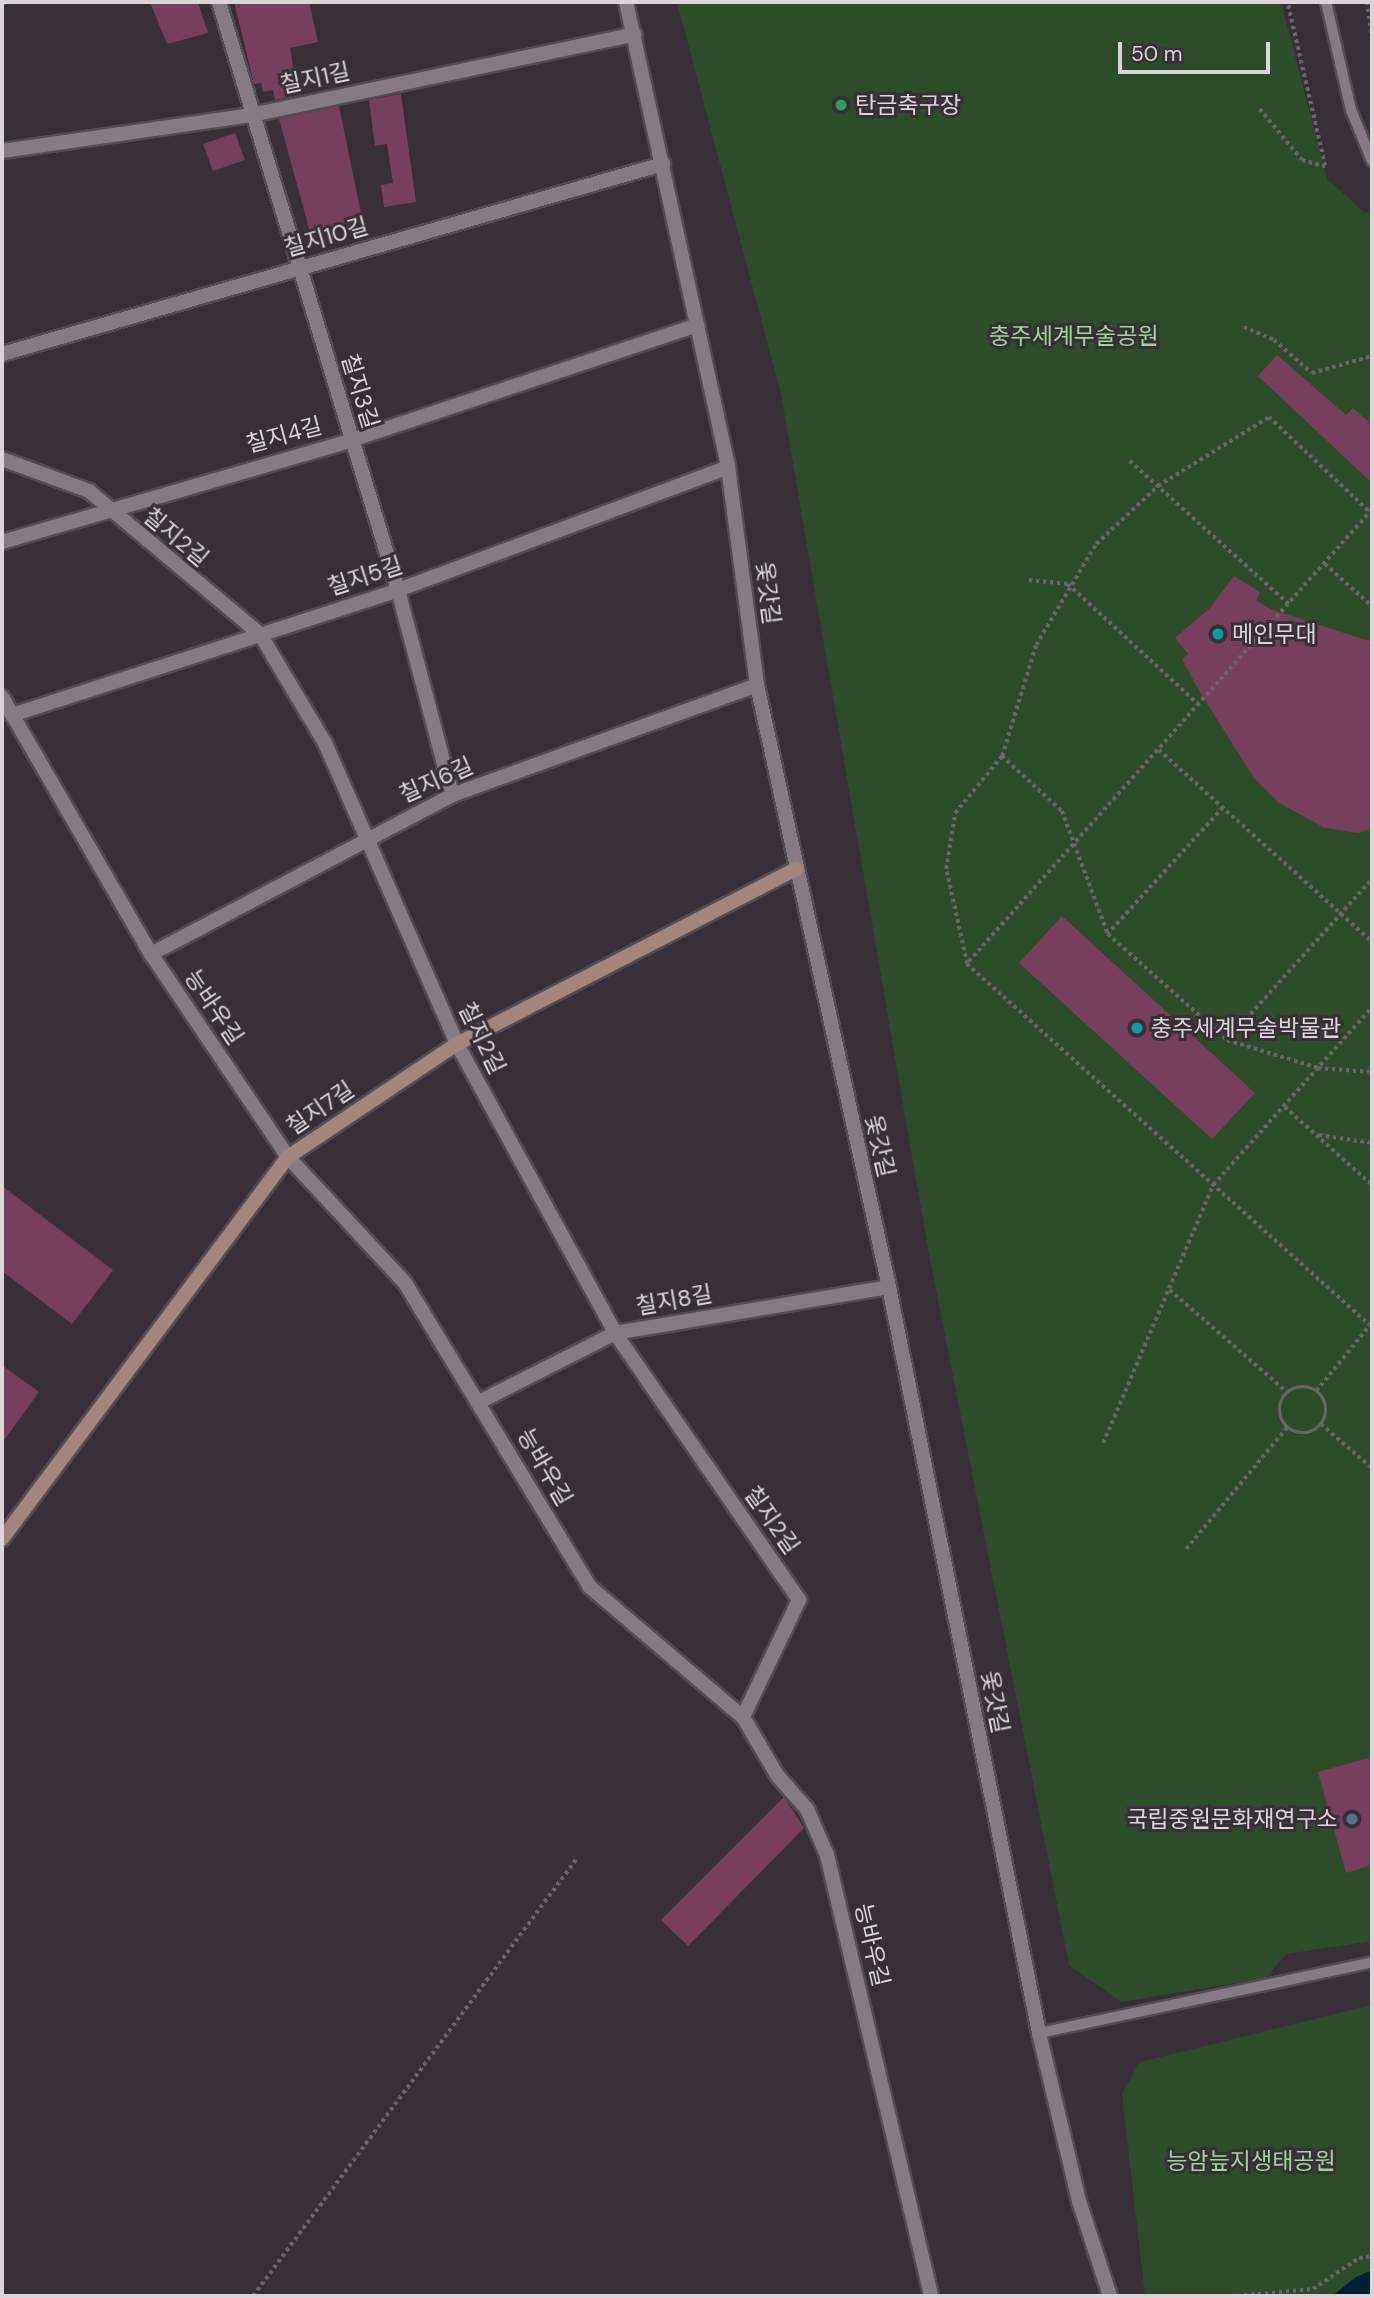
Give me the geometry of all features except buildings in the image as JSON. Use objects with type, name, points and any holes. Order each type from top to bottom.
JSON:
[{"type":"street","name":"칠지3길","points":[[219,2],[398,590],[452,795]]},
{"type":"street","name":"옻갓길","points":[[626,2],[729,467],[757,685],[889,1287],[1039,2033],[1079,2201],[1110,2296]]},
{"type":"street","name":"칠지1길","points":[[2,151],[253,114],[635,34]]},
{"type":"street","name":"칠지10길","points":[[2,354],[663,164]]},
{"type":"street","name":"칠지4길","points":[[2,542],[106,508],[352,439],[697,325]]},
{"type":"street","name":"칠지2길","points":[[2,459],[89,491],[106,508],[260,634],[325,743],[457,1044],[615,1333],[799,1600],[743,1717]]},
{"type":"street","name":"칠지5길","points":[[12,715],[398,590],[729,467]]},
{"type":"street","name":"칠지6길","points":[[151,954],[367,837],[452,795],[757,685]]},
{"type":"street","name":"능바우길","points":[[2,697],[151,954],[288,1157],[405,1283],[481,1401],[590,1587],[743,1717],[777,1775],[807,1809],[827,1856],[931,2296]]},
{"type":"street","name":"칠지7길","points":[[2,1539],[288,1157],[457,1044],[796,869]]},
{"type":"street","name":"칠지8길","points":[[481,1401],[615,1333],[889,1287]]},
{"type":"lane","points":[[1326,2],[1351,110],[1372,161]]},
{"type":"lane","points":[[1039,2033],[1372,1962]]},
{"type":"path","points":[[2,3],[9,2]]},
{"type":"path","points":[[1260,109],[1302,160],[1325,166],[1287,2]]},
{"type":"path","points":[[1367,2],[1372,37]]},
{"type":"path","points":[[1244,327],[1274,340],[1312,373],[1372,356]]},
{"type":"path","points":[[967,964],[1371,512],[1269,417],[1158,486],[1096,544],[1068,584],[1036,645],[1002,756],[955,813],[947,844],[952,910],[967,964],[1371,1326],[1316,1391]]},
{"type":"path","points":[[1130,461],[1289,604]]},
{"type":"path","points":[[1325,564],[1372,606]]},
{"type":"path","points":[[1029,580],[1068,584],[1199,705]]},
{"type":"path","points":[[1159,750],[1372,942]]},
{"type":"path","points":[[1002,756],[1062,811],[1108,934],[1227,1040],[1318,1068],[1372,1072]]},
{"type":"path","points":[[1108,934],[1223,808]]},
{"type":"path","points":[[1227,1040],[1372,879]]},
{"type":"path","points":[[1103,1443],[1213,1185],[1372,1007]]},
{"type":"path","points":[[1285,1107],[1372,1185]]},
{"type":"path","points":[[1316,1135],[1372,1143]]},
{"type":"path","points":[[1170,1290],[1288,1393]]},
{"type":"path","points":[[1301,1387],[1316,1391],[1326,1410],[1321,1424],[1301,1433],[1288,1426],[1281,1406],[1288,1393],[1301,1387]]},
{"type":"path","points":[[1321,1424],[1372,1468]]},
{"type":"path","points":[[1186,1549],[1288,1426]]},
{"type":"path","points":[[253,2296],[577,1858]]},
{"type":"path","points":[[1237,2296],[1313,2289],[1359,2258],[1372,2256]]},
{"type":"green space","name":"충주세계무술공원","points":[[677,2],[1281,2],[1327,179],[1365,213],[1372,212],[1372,1941],[1286,1954],[1266,1978],[1121,2002],[1069,1965],[928,1249],[781,394]]},
{"type":"green space","name":"능암늪지생태공원","points":[[1372,2005],[1372,2296],[1145,2296],[1122,2094],[1140,2062]]},
{"type":"water","points":[[1372,2270],[1372,2296],[1332,2296],[1356,2277]]},
{"type":"place","name":"탄금축구장","points":[[841,105]]},
{"type":"place","name":"메인무대","points":[[1218,634]]},
{"type":"place","name":"충주세계무술박물관","points":[[1137,1028]]},
{"type":"place","name":"국립중원문화재연구소","points":[[1352,1819]]}]
